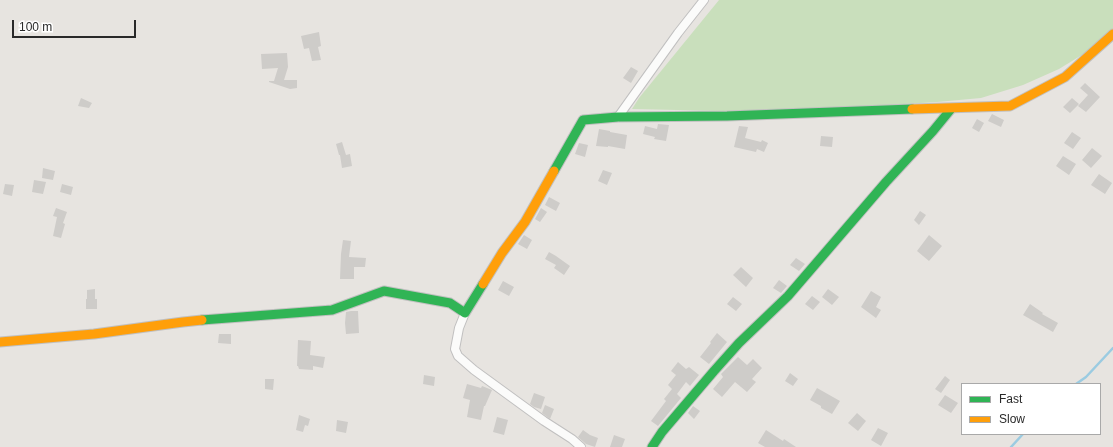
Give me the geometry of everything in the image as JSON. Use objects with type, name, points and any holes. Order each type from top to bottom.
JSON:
[{"type":"street","points":[[618,117],[678,33],[704,0]]},
{"type":"street","points":[[581,447],[572,439],[544,421],[474,370],[458,356],[455,349],[459,328],[465,312],[502,253],[525,222],[583,120],[618,117],[727,116],[1010,106],[1065,76],[1113,34]]},
{"type":"street","points":[[652,447],[662,432],[714,371],[739,343],[788,296],[951,109]]},
{"type":"street","points":[[0,342],[94,334],[183,322],[332,310],[384,291],[450,304],[465,312]]},
{"type":"green space","points":[[719,0],[1113,0],[1113,29],[1090,50],[1059,69],[1023,85],[981,98],[841,108],[723,111],[632,109],[639,98]]},
{"type":"building","points":[[319,32],[321,46],[318,47],[321,60],[312,61],[309,48],[304,49],[301,36]]},
{"type":"building","points":[[287,53],[288,67],[284,80],[297,80],[297,88],[290,89],[269,82],[274,81],[278,68],[262,69],[261,54]]},
{"type":"building","points":[[631,67],[638,71],[631,83],[623,78]]},
{"type":"building","points":[[1085,83],[1100,97],[1086,112],[1078,106],[1088,95],[1080,88]]},
{"type":"building","points":[[81,98],[92,103],[89,108],[78,106]]},
{"type":"building","points":[[1072,98],[1079,104],[1070,113],[1063,107]]},
{"type":"building","points":[[992,114],[1004,120],[1001,127],[988,121]]},
{"type":"building","points":[[977,119],[984,123],[979,132],[972,128]]},
{"type":"building","points":[[658,124],[669,125],[666,141],[654,139],[655,137],[643,134],[645,126],[657,129]]},
{"type":"building","points":[[739,126],[748,127],[745,138],[761,142],[762,140],[768,143],[764,152],[757,149],[756,152],[734,147]]},
{"type":"building","points":[[599,129],[627,135],[625,149],[608,146],[596,146]]},
{"type":"building","points":[[1072,132],[1081,138],[1073,149],[1064,143]]},
{"type":"building","points":[[821,136],[833,137],[832,147],[820,146]]},
{"type":"building","points":[[342,142],[346,155],[350,154],[352,166],[342,168],[340,155],[336,144]]},
{"type":"building","points":[[579,143],[588,145],[585,157],[575,154]]},
{"type":"building","points":[[1092,148],[1102,156],[1091,168],[1082,160]]},
{"type":"building","points":[[1063,156],[1076,164],[1069,175],[1056,166]]},
{"type":"building","points":[[43,168],[55,171],[53,180],[42,178]]},
{"type":"building","points":[[603,170],[612,173],[607,185],[598,181]]},
{"type":"building","points":[[1099,174],[1112,183],[1105,194],[1091,185]]},
{"type":"building","points":[[34,180],[46,182],[43,194],[32,192]]},
{"type":"building","points":[[5,184],[14,185],[12,196],[3,194]]},
{"type":"building","points":[[62,184],[73,187],[71,195],[60,192]]},
{"type":"building","points":[[549,197],[560,203],[556,211],[545,205]]},
{"type":"building","points":[[56,208],[67,212],[63,223],[65,224],[61,238],[53,236],[57,217],[53,216]]},
{"type":"building","points":[[541,208],[547,212],[540,222],[535,219]]},
{"type":"building","points":[[920,211],[926,215],[919,225],[914,220]]},
{"type":"building","points":[[524,235],[532,240],[527,249],[518,244]]},
{"type":"building","points":[[929,235],[942,246],[929,261],[917,251]]},
{"type":"building","points":[[343,240],[351,241],[349,257],[366,258],[365,267],[354,267],[354,279],[340,279]]},
{"type":"building","points":[[549,252],[570,266],[564,275],[554,268],[556,265],[545,259]]},
{"type":"building","points":[[796,258],[805,264],[799,271],[790,265]]},
{"type":"building","points":[[741,267],[753,278],[746,287],[733,275]]},
{"type":"building","points":[[779,280],[787,286],[781,293],[773,288]]},
{"type":"building","points":[[503,281],[514,287],[509,296],[498,290]]},
{"type":"building","points":[[95,289],[97,309],[86,309],[87,290]]},
{"type":"building","points":[[828,289],[839,297],[832,305],[822,297]]},
{"type":"building","points":[[871,291],[881,297],[876,307],[881,310],[876,318],[861,307]]},
{"type":"building","points":[[812,296],[820,302],[813,310],[805,304]]},
{"type":"building","points":[[733,297],[742,304],[736,311],[727,304]]},
{"type":"building","points":[[1030,304],[1043,313],[1042,314],[1058,323],[1053,332],[1023,315]]},
{"type":"building","points":[[358,311],[359,333],[346,334],[346,312]]},
{"type":"building","points":[[717,333],[727,342],[709,364],[700,357]]},
{"type":"building","points":[[219,334],[231,334],[231,344],[218,343]]},
{"type":"building","points":[[298,340],[311,341],[310,355],[325,357],[323,368],[313,366],[313,370],[299,369],[297,366]]},
{"type":"building","points":[[738,357],[747,365],[753,359],[762,368],[752,379],[756,382],[747,392],[735,382],[722,397],[713,389],[723,377],[721,374]]},
{"type":"building","points":[[678,362],[686,369],[689,367],[699,375],[690,386],[686,382],[677,394],[681,398],[658,426],[651,421],[666,401],[664,399],[672,389],[668,385],[676,375],[671,371]]},
{"type":"building","points":[[790,373],[798,379],[793,386],[785,381]]},
{"type":"building","points":[[424,375],[435,377],[434,386],[423,384]]},
{"type":"building","points":[[945,376],[950,380],[941,393],[935,389]]},
{"type":"building","points":[[265,379],[274,379],[273,390],[265,389]]},
{"type":"building","points":[[467,384],[481,388],[482,386],[492,390],[484,406],[481,420],[467,417],[470,400],[463,398]]},
{"type":"building","points":[[817,388],[840,401],[832,414],[810,400]]},
{"type":"building","points":[[534,393],[545,397],[541,409],[530,404]]},
{"type":"building","points":[[945,395],[958,403],[951,413],[938,405]]},
{"type":"building","points":[[545,405],[554,409],[550,419],[542,413]]},
{"type":"building","points":[[693,406],[700,411],[694,419],[688,413]]},
{"type":"building","points":[[857,413],[866,421],[858,431],[848,423]]},
{"type":"building","points":[[299,415],[310,419],[308,426],[305,425],[303,432],[296,430]]},
{"type":"building","points":[[497,417],[508,420],[504,435],[493,432]]},
{"type":"building","points":[[337,420],[348,422],[346,433],[336,431]]},
{"type":"building","points":[[878,428],[888,433],[881,446],[871,440]]},
{"type":"building","points":[[583,430],[598,438],[595,447],[586,444],[578,437]]},
{"type":"building","points":[[766,430],[796,447],[765,447],[758,443]]},
{"type":"building","points":[[614,435],[625,439],[622,447],[610,447]]},
{"type":"waterway","points":[[1077,383],[1086,377],[1113,348]]},
{"type":"waterway","points":[[1011,447],[1022,435]]},
{"type":"traffic: fast","points":[[554,171],[583,120],[618,117],[727,116],[912,109]]},
{"type":"traffic: fast","points":[[652,447],[662,432],[714,371],[739,343],[788,296],[951,109]]},
{"type":"traffic: fast","points":[[202,320],[332,310],[384,291],[450,303],[465,313],[483,284]]},
{"type":"traffic: slow","points":[[912,109],[1010,106],[1065,77],[1113,34]]},
{"type":"traffic: slow","points":[[483,284],[502,253],[525,222],[554,171]]},
{"type":"traffic: slow","points":[[0,342],[94,334],[202,320]]}]
